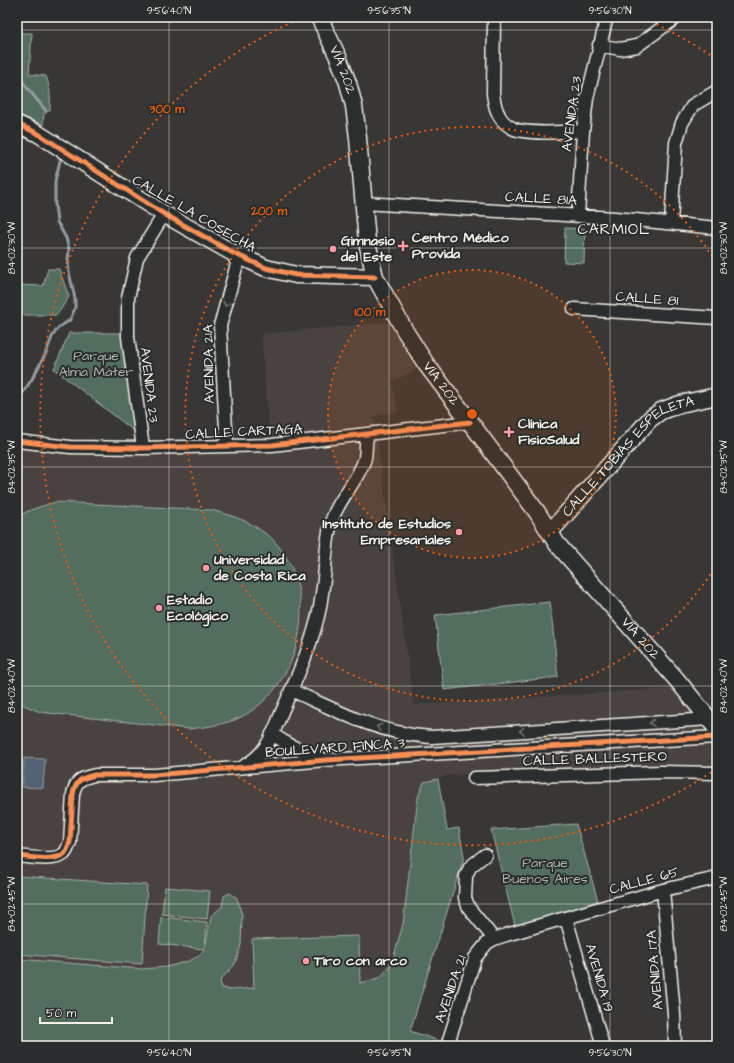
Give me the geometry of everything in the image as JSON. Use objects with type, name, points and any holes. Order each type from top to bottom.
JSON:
[{"type":"main road","name":"VÍA 202","points":[[319,17],[338,57],[348,82],[353,100],[358,138],[366,242],[375,277],[410,340],[426,364],[537,512],[557,544],[714,724]]},
{"type":"main road","name":"CALLE LA COSECHA","points":[[17,124],[37,133],[164,214],[233,253],[266,268],[296,275],[375,277]]},
{"type":"main road","name":"CALLE TOBÍAS ESPELETA","points":[[550,532],[650,419],[660,411],[680,404],[717,396]]},
{"type":"street","points":[[494,17],[493,94],[495,107],[505,124],[513,129],[526,132],[583,132]]},
{"type":"street","name":"AVENIDA 23","points":[[578,216],[586,98],[607,17]]},
{"type":"street","points":[[599,45],[620,50],[636,46],[677,17]]},
{"type":"street","points":[[672,223],[676,143],[682,123],[693,105],[717,91]]},
{"type":"street","name":"CALLE 81A","points":[[363,203],[578,216],[717,228]]},
{"type":"street","name":"AVENIDA 23","points":[[142,448],[128,337],[128,298],[137,258],[164,214]]},
{"type":"street","name":"AVENIDA 21A","points":[[228,446],[220,326],[237,264],[233,253]]},
{"type":"street","points":[[232,282],[241,271],[245,269],[266,268]]},
{"type":"street","name":"CALLE 81","points":[[574,309],[717,318]]},
{"type":"street","name":"CALLE CARTAGA","points":[[17,441],[70,447],[142,448],[272,445],[470,422]]},
{"type":"street","points":[[291,690],[309,644],[320,607],[332,520],[356,477],[364,459],[367,434]]},
{"type":"street","name":"BOULEVARD FINCA 3","points":[[243,767],[256,758],[265,746],[272,734],[291,690],[356,719],[384,729],[408,735],[432,737],[714,724]]},
{"type":"street","name":"BOULEVARD FINCA 3","points":[[272,734],[304,753],[330,760]]},
{"type":"street","name":"BOULEVARD FINCA 3","points":[[17,856],[48,858],[63,855],[70,842],[73,794],[75,787],[80,780],[85,777],[95,775],[154,775],[330,760],[717,737]]},
{"type":"street","name":"CALLE BALLESTERO","points":[[474,778],[661,772],[717,772]]},
{"type":"street","points":[[485,855],[470,867],[466,876],[465,898],[469,908],[491,941]]},
{"type":"street","name":"CALLE 65","points":[[491,941],[663,890],[717,878]]},
{"type":"street","name":"AVENIDA 17A","points":[[663,890],[674,1014],[675,1046]]},
{"type":"street","name":"AVENIDA 19","points":[[566,918],[603,1046]]},
{"type":"street","name":"AVENIDA 21","points":[[447,1046],[475,958],[491,941]]},
{"type":"shaded area","name":"Universidad de Costa Rica","points":[[399,321],[426,364],[392,382],[398,412],[374,416],[414,705],[677,688],[717,738],[717,769],[473,774],[448,775],[438,779],[445,824],[399,1041],[17,1046],[17,441],[70,447],[270,441],[261,334]]},
{"type":"shaded area","points":[[711,433],[717,433],[717,593],[714,592]]},
{"type":"green space","points":[[17,33],[32,33],[29,74],[46,76],[50,93],[50,110],[44,114],[43,125],[17,114]]},
{"type":"green space","points":[[565,228],[585,229],[584,263],[564,262]]},
{"type":"green space","points":[[48,269],[59,269],[69,297],[57,315],[17,315],[17,285],[43,286]]},
{"type":"green space","name":"Parque Alma Máter","points":[[69,333],[122,333],[134,431],[54,369]]},
{"type":"green space","name":"Estadio Ecológico","points":[[56,502],[211,510],[233,516],[247,522],[260,529],[271,538],[290,563],[298,587],[301,612],[298,638],[290,663],[278,685],[261,704],[239,718],[221,724],[189,729],[40,712],[24,705],[17,699],[17,518],[31,510]]},
{"type":"green space","points":[[550,602],[558,677],[444,690],[435,615]]},
{"type":"green space","points":[[438,779],[447,830],[459,828],[464,857],[410,1031],[443,1042],[442,1046],[17,1046],[17,959],[142,969],[166,967],[189,961],[199,956],[204,949],[159,944],[161,917],[207,922],[205,948],[211,916],[222,907],[224,896],[230,893],[237,898],[242,915],[241,945],[235,964],[220,981],[222,988],[230,990],[254,988],[252,939],[359,936],[360,983],[379,978],[387,970],[393,959],[403,924],[418,797],[424,782]]},
{"type":"green space","name":"Parque Buenos Aires","points":[[576,824],[598,901],[515,926],[491,830]]},
{"type":"green space","points":[[17,876],[147,885],[142,964],[17,954]]},
{"type":"green space","points":[[165,887],[210,891],[207,919],[162,914]]},
{"type":"water","points":[[24,758],[45,759],[43,788],[22,787]]},
{"type":"waterway","points":[[17,75],[46,111]]},
{"type":"waterway","points":[[17,401],[32,379],[46,353],[52,337],[58,328],[70,320],[75,308],[75,299],[69,272],[69,249],[66,238],[57,222],[55,204],[55,181],[61,157]]},
{"type":"cycle path","points":[[17,124],[37,133],[164,214],[233,253],[266,268],[296,275],[375,277]]},
{"type":"cycle path","points":[[17,441],[70,447],[143,448],[272,445],[470,422]]},
{"type":"cycle path","points":[[17,856],[54,858],[64,854],[70,842],[74,789],[80,780],[95,775],[154,775],[326,760],[717,737]]},
{"type":"place","name":"Centro Médico Provida","points":[[403,246]]},
{"type":"place","name":"Gimnasio del Este","points":[[333,249]]},
{"type":"place","name":"Clínica FisioSalud","points":[[509,432]]},
{"type":"place","name":"Instituto de Estudios Empresariales","points":[[459,532]]},
{"type":"place","name":"Universidad de Costa Rica","points":[[206,568]]},
{"type":"place","name":"Estadio Ecológico","points":[[159,608]]},
{"type":"place","name":"Tiro con arco","points":[[306,961]]},
{"type":"district","name":"CARMIOL","points":[[614,229]]}]
